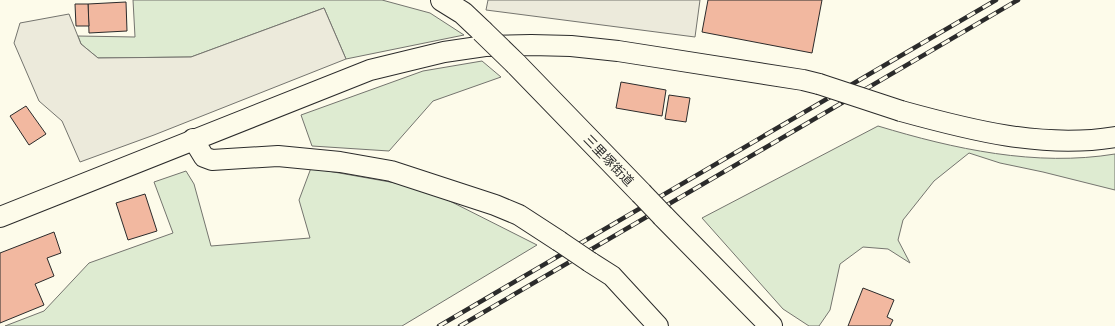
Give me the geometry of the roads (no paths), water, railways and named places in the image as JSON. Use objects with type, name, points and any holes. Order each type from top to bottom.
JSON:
[{"type":"main road","name":"三里塚街道","points":[[442,0],[462,12],[516,64],[771,326]]},
{"type":"street","points":[[0,217],[193,139],[370,70],[444,52],[485,46],[531,44],[610,50],[803,80],[901,111],[1001,136],[1055,140],[1103,139],[1115,137]]},
{"type":"street","points":[[193,139],[204,157],[212,160],[278,156],[340,162],[391,171],[495,205],[519,215],[612,276],[658,326]]},
{"type":"railway","points":[[439,326],[996,0]]},
{"type":"railway","points":[[460,326],[1018,0]]}]
